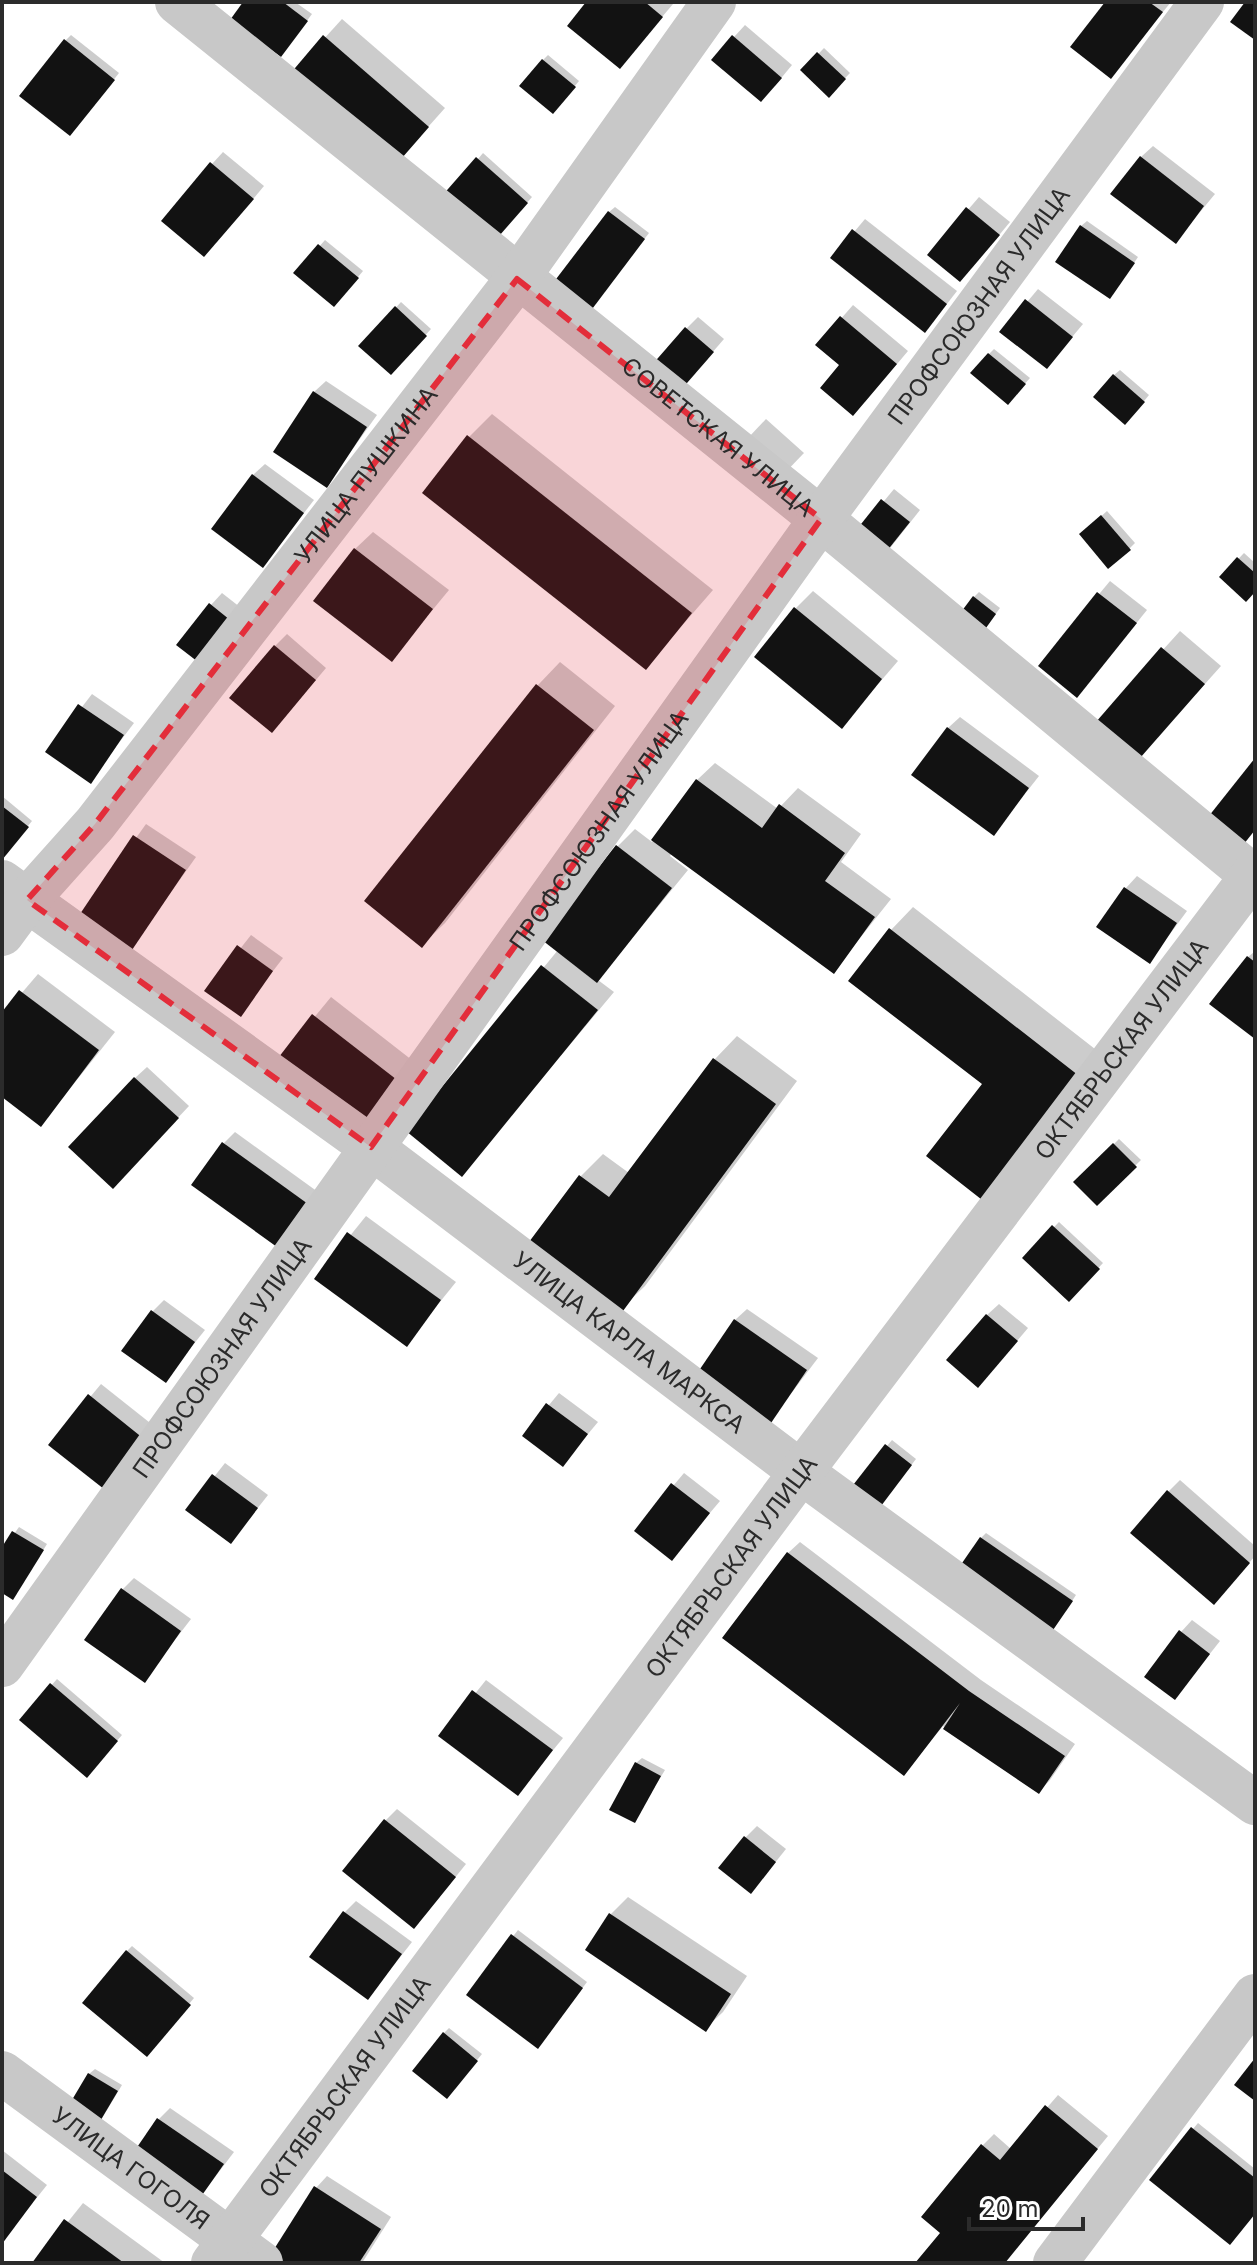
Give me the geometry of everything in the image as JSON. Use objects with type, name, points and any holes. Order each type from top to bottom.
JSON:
[{"type":"street","name":"СОВЕТСКАЯ УЛИЦА","points":[[177,2],[517,279],[821,519],[1254,875]]},
{"type":"street","name":"УЛИЦА ПУШКИНА","points":[[10,905],[95,824],[517,279],[714,2]]},
{"type":"street","name":"ПРОФСОЮЗНАЯ УЛИЦА","points":[[2,1665],[821,519],[1202,2]]},
{"type":"street","name":"ОКТЯБРЬСКАЯ УЛИЦА","points":[[234,2256],[801,1472],[1254,875]]},
{"type":"street","name":"УЛИЦА КАРЛА МАРКСА","points":[[10,905],[371,1147],[801,1472],[1255,1803]]},
{"type":"street","points":[[1055,2263],[1255,1996]]},
{"type":"street","name":"УЛИЦА ГОГОЛЯ","points":[[2,2073],[234,2256]]},
{"type":"highlighted area","points":[[517,279],[821,519],[371,1147],[27,900],[95,824]]},
{"type":"building","points":[[243,2],[283,2],[308,21],[281,57],[230,20]]},
{"type":"building","points":[[586,2],[645,2],[663,17],[620,69],[567,26]]},
{"type":"building","points":[[1105,2],[1149,2],[1163,12],[1111,79],[1070,47]]},
{"type":"building","points":[[1245,2],[1255,2],[1255,40],[1230,22]]},
{"type":"building","points":[[323,35],[429,127],[395,166],[290,74]]},
{"type":"building","points":[[732,35],[782,78],[761,102],[711,60]]},
{"type":"building","points":[[64,39],[115,80],[70,136],[19,96]]},
{"type":"building","points":[[817,52],[846,79],[829,98],[800,70]]},
{"type":"building","points":[[542,59],[576,87],[553,114],[519,86]]},
{"type":"building","points":[[1140,156],[1204,206],[1176,244],[1110,194]]},
{"type":"building","points":[[476,157],[528,203],[486,251],[434,205]]},
{"type":"building","points":[[210,162],[254,199],[204,257],[161,221]]},
{"type":"building","points":[[966,207],[1000,235],[960,282],[927,255]]},
{"type":"building","points":[[608,211],[645,239],[574,333],[537,304]]},
{"type":"building","points":[[1080,225],[1135,263],[1110,299],[1055,262]]},
{"type":"building","points":[[852,229],[947,304],[925,333],[830,258]]},
{"type":"building","points":[[318,244],[359,278],[334,307],[293,273]]},
{"type":"building","points":[[1025,299],[1073,337],[1047,369],[999,332]]},
{"type":"building","points":[[395,306],[427,336],[391,375],[358,346]]},
{"type":"building","points":[[840,316],[897,364],[853,416],[820,388],[839,365],[815,345]]},
{"type":"building","points":[[685,327],[714,352],[667,406],[638,381]]},
{"type":"building","points":[[988,353],[1026,384],[1008,405],[970,373]]},
{"type":"building","points":[[1113,374],[1145,402],[1125,425],[1093,397]]},
{"type":"building","points":[[313,391],[367,427],[327,488],[273,452]]},
{"type":"building","points":[[467,435],[692,613],[646,670],[422,493]]},
{"type":"building","points":[[252,474],[304,513],[263,568],[211,529]]},
{"type":"building","points":[[881,499],[910,522],[867,576],[838,553]]},
{"type":"building","points":[[1101,515],[1131,550],[1108,569],[1079,534]]},
{"type":"building","points":[[354,548],[433,609],[392,662],[313,601]]},
{"type":"building","points":[[1237,557],[1255,573],[1255,592],[1246,602],[1219,577]]},
{"type":"building","points":[[1097,592],[1137,623],[1077,698],[1038,666]]},
{"type":"building","points":[[973,596],[996,614],[968,653],[944,635]]},
{"type":"building","points":[[209,603],[235,624],[202,665],[176,645]]},
{"type":"building","points":[[794,607],[882,679],[842,729],[754,657]]},
{"type":"building","points":[[274,645],[316,680],[272,733],[229,698]]},
{"type":"building","points":[[1161,647],[1205,684],[1126,774],[1083,737]]},
{"type":"building","points":[[536,684],[594,730],[422,948],[364,901]]},
{"type":"building","points":[[78,704],[124,735],[91,784],[45,752]]},
{"type":"building","points":[[947,727],[1029,788],[994,836],[911,775]]},
{"type":"building","points":[[1255,758],[1255,830],[1232,859],[1197,831]]},
{"type":"building","points":[[696,779],[762,828],[779,804],[845,853],[825,881],[875,917],[834,974],[651,840]]},
{"type":"building","points":[[2,806],[29,827],[2,860]]},
{"type":"building","points":[[133,835],[186,870],[132,950],[80,914]]},
{"type":"building","points":[[616,845],[672,888],[597,983],[542,940]]},
{"type":"building","points":[[1124,887],[1177,923],[1150,964],[1096,927]]},
{"type":"building","points":[[889,928],[1083,1079],[986,1203],[926,1156],[982,1084],[848,981]]},
{"type":"building","points":[[237,945],[273,971],[241,1017],[204,991]]},
{"type":"building","points":[[1247,956],[1255,962],[1255,1039],[1209,1004]]},
{"type":"building","points":[[541,965],[598,1010],[462,1177],[406,1131]]},
{"type":"building","points":[[19,990],[99,1050],[41,1127],[2,1097],[2,1012]]},
{"type":"building","points":[[312,1014],[401,1083],[361,1134],[272,1066]]},
{"type":"building","points":[[713,1058],[776,1104],[623,1311],[529,1242],[579,1175],[609,1197]]},
{"type":"building","points":[[134,1077],[179,1118],[113,1189],[68,1147]]},
{"type":"building","points":[[222,1142],[308,1204],[277,1247],[191,1185]]},
{"type":"building","points":[[1113,1143],[1137,1167],[1097,1206],[1073,1182]]},
{"type":"building","points":[[1052,1225],[1100,1269],[1069,1302],[1022,1258]]},
{"type":"building","points":[[347,1232],[441,1300],[407,1347],[314,1279]]},
{"type":"building","points":[[151,1310],[195,1342],[166,1383],[121,1351]]},
{"type":"building","points":[[986,1314],[1018,1341],[978,1388],[946,1360]]},
{"type":"building","points":[[734,1319],[807,1370],[771,1423],[698,1372]]},
{"type":"building","points":[[88,1394],[149,1443],[109,1493],[48,1445]]},
{"type":"building","points":[[546,1403],[588,1434],[563,1467],[522,1436]]},
{"type":"building","points":[[885,1444],[912,1465],[878,1510],[850,1489]]},
{"type":"building","points":[[212,1474],[258,1508],[231,1544],[185,1510]]},
{"type":"building","points":[[671,1483],[710,1513],[672,1561],[634,1531]]},
{"type":"building","points":[[1167,1490],[1250,1563],[1214,1605],[1130,1533]]},
{"type":"building","points":[[12,1531],[44,1550],[13,1600],[2,1593],[2,1547]]},
{"type":"building","points":[[980,1537],[1073,1601],[1044,1643],[951,1579]]},
{"type":"building","points":[[787,1552],[969,1691],[1065,1756],[1039,1794],[943,1729],[960,1703],[904,1776],[722,1638]]},
{"type":"building","points":[[121,1588],[181,1631],[145,1683],[84,1640]]},
{"type":"building","points":[[1179,1630],[1210,1654],[1175,1700],[1144,1677]]},
{"type":"building","points":[[50,1683],[118,1741],[87,1778],[19,1720]]},
{"type":"building","points":[[472,1690],[553,1750],[518,1796],[438,1736]]},
{"type":"building","points":[[635,1762],[661,1776],[635,1823],[609,1810]]},
{"type":"building","points":[[384,1819],[456,1877],[414,1929],[342,1871]]},
{"type":"building","points":[[744,1836],[776,1862],[751,1894],[718,1868]]},
{"type":"building","points":[[343,1911],[402,1954],[368,2000],[309,1957]]},
{"type":"building","points":[[609,1913],[731,1994],[706,2032],[585,1950]]},
{"type":"building","points":[[511,1934],[583,1988],[538,2049],[466,1995]]},
{"type":"building","points":[[126,1950],[191,2005],[147,2057],[82,2003]]},
{"type":"building","points":[[443,2032],[478,2061],[447,2099],[412,2071]]},
{"type":"building","points":[[1255,2058],[1255,2101],[1234,2085]]},
{"type":"building","points":[[88,2073],[118,2091],[96,2128],[66,2110]]},
{"type":"building","points":[[1045,2105],[1098,2149],[1005,2263],[915,2263],[940,2233],[921,2217],[981,2144],[1000,2160]]},
{"type":"building","points":[[157,2118],[224,2164],[193,2208],[127,2162]]},
{"type":"building","points":[[1191,2127],[1255,2178],[1255,2214],[1230,2245],[1149,2180]]},
{"type":"building","points":[[2,2170],[37,2197],[2,2244]]},
{"type":"building","points":[[314,2186],[381,2229],[359,2263],[285,2263],[271,2254]]},
{"type":"building","points":[[64,2219],[124,2263],[32,2263]]}]
